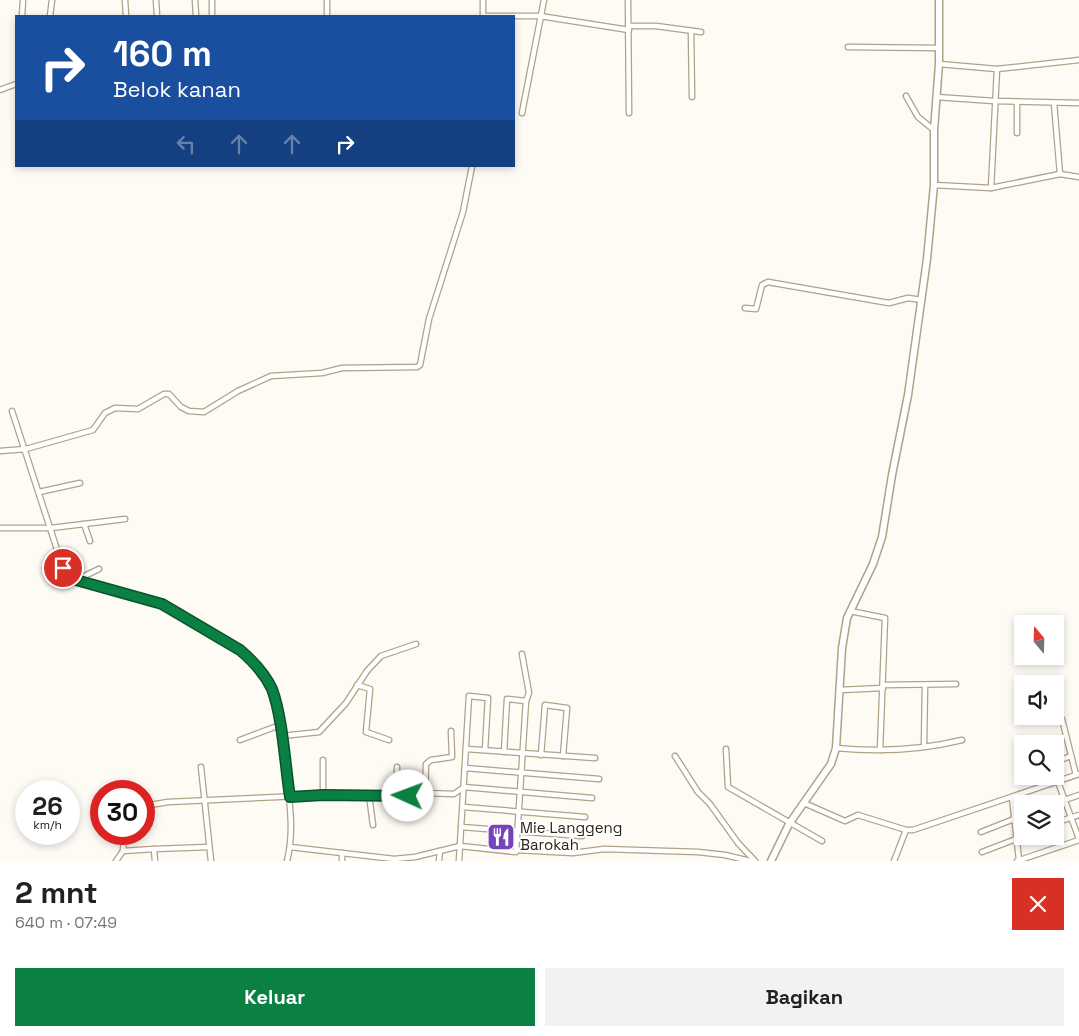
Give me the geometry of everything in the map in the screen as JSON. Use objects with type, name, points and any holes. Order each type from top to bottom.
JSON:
[{"type":"main road","points":[[771,861],[789,824],[826,772],[836,748],[842,648],[850,611],[868,576],[882,537],[892,475],[907,405],[922,300],[934,184],[934,130],[939,64],[939,0]]},
{"type":"street","points":[[22,15],[23,0]]},
{"type":"street","points":[[50,15],[52,0]]},
{"type":"street","points":[[125,0],[126,15]]},
{"type":"street","points":[[156,0],[157,15]]},
{"type":"street","points":[[195,0],[196,15]]},
{"type":"street","points":[[212,0],[212,15]]},
{"type":"street","points":[[327,0],[327,15]]},
{"type":"street","points":[[483,0],[483,15]]},
{"type":"street","points":[[522,113],[544,0]]},
{"type":"street","points":[[628,0],[630,114]]},
{"type":"street","points":[[515,16],[540,16],[629,28],[656,26],[702,32]]},
{"type":"street","points":[[691,31],[692,97]]},
{"type":"street","points":[[848,47],[939,48]]},
{"type":"street","points":[[939,64],[997,69],[1079,60]]},
{"type":"street","points":[[991,188],[997,69]]},
{"type":"street","points":[[0,90],[15,84]]},
{"type":"street","points":[[906,96],[918,117],[934,130]]},
{"type":"street","points":[[936,97],[994,102],[1079,103]]},
{"type":"street","points":[[1017,102],[1017,133]]},
{"type":"street","points":[[1054,104],[1060,174]]},
{"type":"street","points":[[0,451],[26,449],[93,430],[105,413],[115,408],[138,408],[164,394],[169,394],[181,407],[189,411],[204,412],[238,391],[271,376],[322,373],[342,368],[417,367],[420,365],[429,319],[463,212],[472,167]]},
{"type":"street","points":[[934,184],[991,188],[1060,174],[1079,177]]},
{"type":"street","points":[[746,308],[756,309],[762,285],[768,282],[889,303],[908,298],[922,300]]},
{"type":"street","points":[[12,411],[26,449],[63,568],[67,575],[76,580],[162,604],[240,650],[258,667],[272,689],[282,736],[290,797],[290,847],[287,861]]},
{"type":"street","points":[[39,492],[80,483]]},
{"type":"street","points":[[0,528],[51,528],[125,519]]},
{"type":"street","points":[[84,524],[90,541]]},
{"type":"street","points":[[76,580],[99,570]]},
{"type":"street","points":[[850,611],[885,618],[880,750]]},
{"type":"street","points":[[282,736],[319,732],[346,703],[366,671],[381,656],[416,644]]},
{"type":"street","points":[[516,850],[526,700],[529,694],[522,654]]},
{"type":"street","points":[[840,690],[883,686],[956,684]]},
{"type":"street","points":[[358,685],[370,689],[366,732],[388,740]]},
{"type":"street","points":[[924,746],[925,685]]},
{"type":"street","points":[[459,861],[469,696],[488,698],[485,750]]},
{"type":"street","points":[[504,752],[507,698],[526,700]]},
{"type":"street","points":[[541,755],[545,705],[566,708],[563,756]]},
{"type":"street","points":[[1063,725],[1078,775],[1064,780]]},
{"type":"street","points":[[240,740],[280,726]]},
{"type":"street","points":[[425,793],[426,764],[431,760],[452,757],[451,731]]},
{"type":"street","points":[[836,748],[880,750],[939,745],[962,740]]},
{"type":"street","points":[[466,749],[595,758]]},
{"type":"street","points":[[726,749],[728,787],[822,842]]},
{"type":"street","points":[[674,756],[698,792],[710,804],[738,843],[755,861]]},
{"type":"street","points":[[1064,759],[1072,756]]},
{"type":"street","points":[[323,760],[323,795]]},
{"type":"street","points":[[201,767],[211,861]]},
{"type":"street","points":[[397,767],[397,796]]},
{"type":"street","points":[[465,768],[600,779]]},
{"type":"street","points":[[804,802],[845,822],[858,815],[906,830],[927,826],[1047,785]]},
{"type":"street","points":[[155,805],[205,800],[323,795],[419,797],[425,793],[454,794],[464,787],[592,798]]},
{"type":"street","points":[[369,795],[373,825]]},
{"type":"street","points":[[1017,845],[1018,861],[1029,859],[1079,839],[1064,800],[1079,795]]},
{"type":"street","points":[[981,832],[1014,818],[1012,797]]},
{"type":"street","points":[[462,807],[585,817]]},
{"type":"street","points":[[1064,821],[1079,815]]},
{"type":"street","points":[[461,827],[582,836]]},
{"type":"street","points":[[894,861],[906,830]]},
{"type":"street","points":[[982,852],[1014,839]]},
{"type":"street","points":[[116,861],[123,851],[123,845]]},
{"type":"street","points":[[290,847],[342,853],[361,858],[400,860],[421,858],[460,846],[516,852],[516,850],[573,853],[604,850],[698,852],[725,855],[750,861]]},
{"type":"street","points":[[123,851],[209,847]]},
{"type":"street","points":[[154,850],[155,861]]},
{"type":"street","points":[[439,861],[440,851]]},
{"type":"street","points":[[342,853],[342,861]]},
{"type":"place","name":"Mie Langgeng Barokah","points":[[501,837]]},
{"type":"route","points":[[63,568],[67,575],[76,580],[117,593],[162,604],[195,622],[250,658],[272,689],[285,754],[290,797],[323,795],[408,796]]}]
